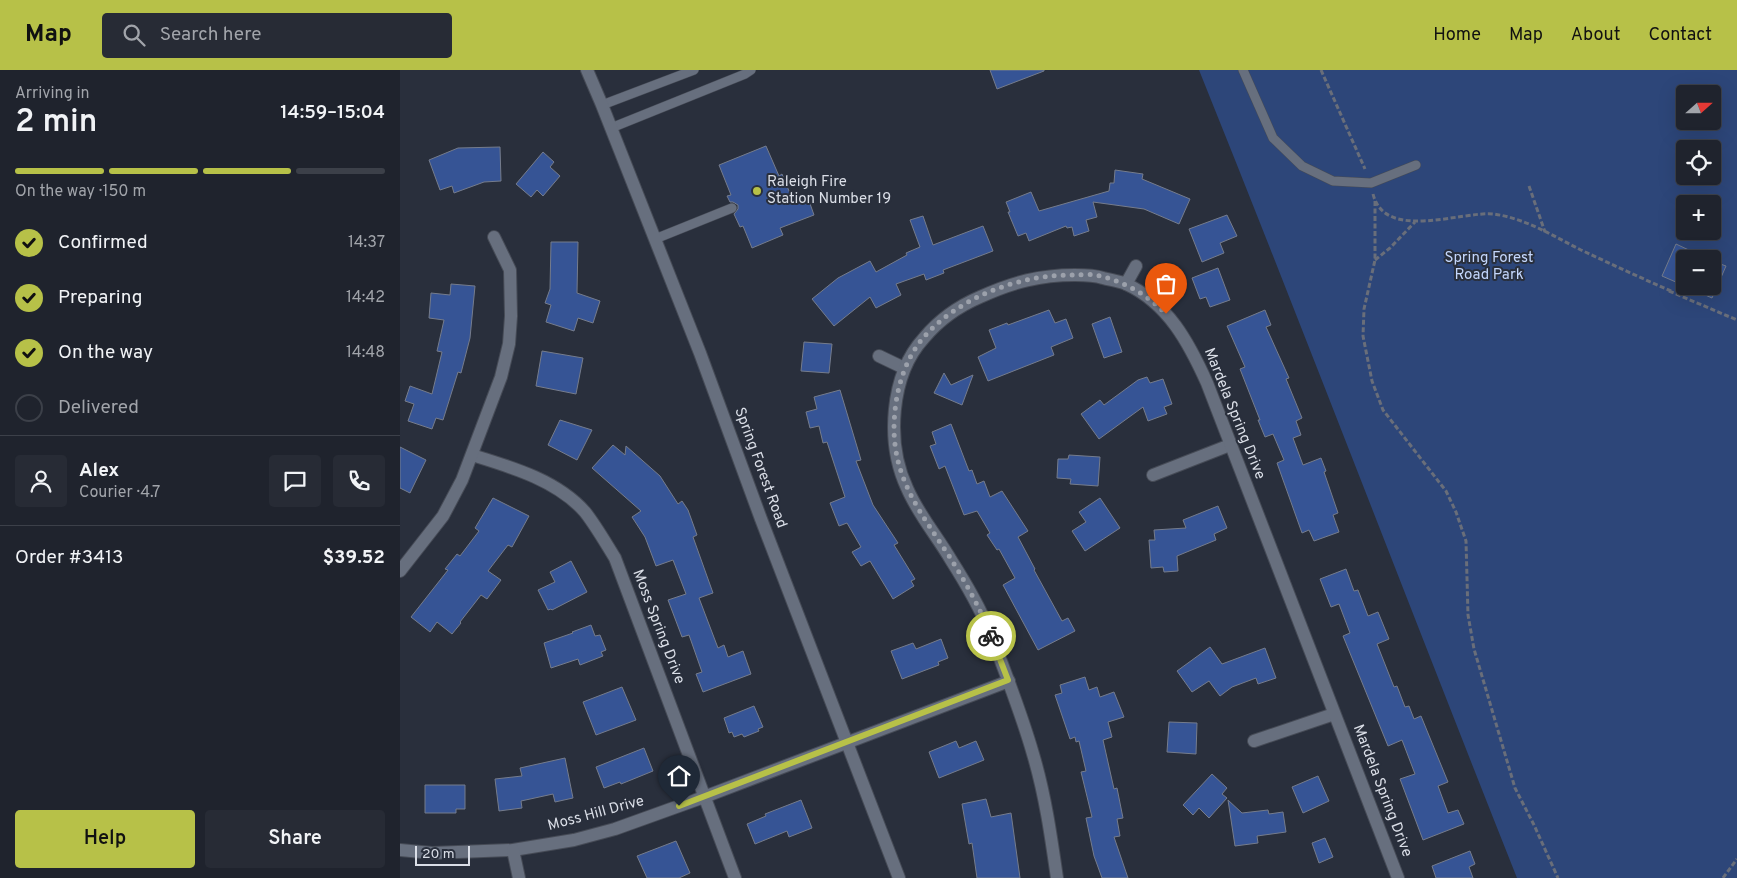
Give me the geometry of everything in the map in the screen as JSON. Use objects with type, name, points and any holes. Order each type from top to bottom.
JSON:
[{"type":"street","name":"Spring Forest Road","points":[[587,70],[656,239],[899,878]]},
{"type":"street","points":[[400,571],[443,516],[462,480],[501,377],[508,344],[511,316],[510,270],[494,237]]},
{"type":"street","points":[[1126,284],[1136,266]]},
{"type":"street","name":"Mardela Spring Drive","points":[[1057,878],[1039,777],[1008,680],[987,627],[972,596],[952,560],[906,488],[896,452],[895,405],[904,368],[923,339],[946,317],[969,302],[990,292],[1024,280],[1052,275],[1094,275],[1126,284],[1157,304],[1176,325],[1193,352],[1204,375],[1398,878]]},
{"type":"street","points":[[879,356],[904,368]]},
{"type":"street","points":[[1153,475],[1230,445]]},
{"type":"street","name":"Moss Spring Drive","points":[[472,455],[535,477],[562,493],[584,512],[602,536],[614,558],[735,878]]},
{"type":"street","name":"Moss Hill Drive","points":[[400,850],[432,854],[513,850],[574,840],[615,829],[704,797],[1008,680]]},
{"type":"street","points":[[1254,741],[1334,714]]},
{"type":"street","points":[[513,850],[519,878]]},
{"type":"lane","points":[[602,105],[694,70]]},
{"type":"lane","points":[[612,128],[751,70]]},
{"type":"lane","points":[[1243,70],[1273,138],[1302,166],[1333,181],[1371,183],[1416,165]]},
{"type":"lane","points":[[656,239],[732,208]]},
{"type":"path","points":[[1321,70],[1371,183],[1375,201],[1375,260],[1364,309],[1363,336],[1372,381],[1383,410],[1446,490],[1456,512],[1466,541],[1468,615],[1474,649],[1515,788],[1558,878]]},
{"type":"path","points":[[1529,186],[1545,232]]},
{"type":"path","points":[[1375,201],[1388,215],[1414,222],[1490,214],[1506,216],[1526,222],[1670,291],[1737,320]]},
{"type":"path","points":[[1375,260],[1390,248],[1414,222]]},
{"type":"path","points":[[1723,878],[1737,859]]},
{"type":"green space","name":"Spring Forest Road Park","points":[[1199,70],[1737,70],[1737,878],[1517,878]]},
{"type":"building","points":[[990,70],[1044,70],[1044,71],[997,89]]},
{"type":"building","points":[[766,146],[779,176],[782,174],[794,203],[808,198],[814,215],[780,228],[783,235],[752,248],[743,226],[740,227],[734,214],[738,209],[738,205],[730,202],[727,196],[731,195],[719,165]]},
{"type":"building","points":[[500,147],[501,181],[484,182],[454,193],[452,186],[440,190],[429,160],[458,148]]},
{"type":"building","points":[[543,152],[554,162],[550,167],[560,176],[543,196],[537,190],[531,197],[516,184]]},
{"type":"building","points":[[1115,170],[1143,174],[1142,179],[1190,199],[1179,224],[1144,209],[1093,202],[1097,217],[1086,220],[1089,231],[1074,236],[1072,227],[1067,228],[1066,226],[1029,241],[1026,233],[1018,236],[1006,202],[1031,192],[1039,211],[1109,191],[1110,183],[1114,183]]},
{"type":"building","points":[[1227,215],[1237,236],[1220,243],[1224,253],[1202,262],[1189,229]]},
{"type":"building","points":[[923,216],[933,245],[983,226],[993,251],[943,270],[944,273],[926,280],[924,274],[896,284],[901,295],[876,308],[870,297],[834,326],[812,299],[838,278],[870,261],[876,272],[907,255],[906,253],[920,247],[910,220]]},
{"type":"building","points":[[551,242],[578,242],[577,293],[600,301],[593,323],[578,318],[574,331],[546,322],[551,305],[545,303],[550,289]]},
{"type":"building","points":[[1676,244],[1689,250],[1676,250],[1676,282],[1662,276]]},
{"type":"building","points":[[1721,264],[1726,266],[1721,277]]},
{"type":"building","points":[[1218,268],[1230,300],[1210,307],[1206,297],[1200,299],[1192,278]]},
{"type":"building","points":[[451,284],[475,286],[470,338],[461,373],[458,372],[443,420],[436,418],[432,429],[408,421],[414,404],[405,401],[410,386],[432,394],[442,352],[437,351],[444,320],[429,318],[431,293],[450,295]]},
{"type":"building","points":[[1049,310],[1055,323],[1066,319],[1073,338],[1051,347],[1054,355],[988,381],[978,357],[996,348],[989,330]]},
{"type":"building","points":[[1265,310],[1271,325],[1266,327],[1289,378],[1286,379],[1302,418],[1296,421],[1301,435],[1293,438],[1303,465],[1321,458],[1338,513],[1333,515],[1339,532],[1314,541],[1309,530],[1302,533],[1277,463],[1284,460],[1273,434],[1265,437],[1240,369],[1245,367],[1227,326]]},
{"type":"building","points":[[1110,317],[1122,352],[1104,358],[1092,324]]},
{"type":"building","points":[[804,342],[832,344],[829,373],[801,371]]},
{"type":"building","points":[[542,351],[583,358],[576,394],[536,386]]},
{"type":"building","points":[[944,373],[951,385],[973,375],[962,405],[934,393]]},
{"type":"building","points":[[1147,377],[1150,383],[1163,379],[1172,404],[1164,407],[1167,414],[1148,421],[1143,407],[1099,439],[1081,414],[1100,400],[1104,405],[1138,380]]},
{"type":"building","points":[[840,390],[861,460],[856,461],[873,505],[898,543],[894,545],[915,579],[911,581],[914,586],[893,599],[870,561],[861,566],[852,552],[861,547],[847,523],[839,526],[830,503],[845,497],[827,442],[823,443],[819,426],[810,428],[806,412],[817,409],[814,397]]},
{"type":"building","points":[[560,420],[592,430],[577,460],[548,445]]},
{"type":"building","points":[[951,424],[969,471],[972,470],[977,484],[984,481],[990,497],[1002,491],[1028,531],[1018,537],[1062,621],[1068,618],[1075,631],[1038,650],[1003,585],[1015,578],[999,549],[997,550],[987,535],[990,533],[977,511],[964,515],[945,466],[939,469],[930,446],[936,444],[932,432]]},
{"type":"building","points":[[613,445],[625,455],[626,446],[660,476],[678,504],[682,501],[688,510],[697,535],[693,537],[713,593],[699,598],[718,648],[724,645],[728,657],[743,651],[751,674],[703,692],[696,674],[702,672],[689,635],[682,637],[668,600],[686,594],[673,560],[656,566],[645,537],[632,517],[641,511],[592,468]]},
{"type":"building","points":[[400,447],[426,460],[410,493],[400,488]]},
{"type":"building","points":[[1069,455],[1100,457],[1098,486],[1070,484],[1071,479],[1057,478],[1058,459],[1068,459]]},
{"type":"building","points":[[493,498],[529,516],[512,547],[508,545],[488,571],[501,580],[487,599],[481,595],[452,634],[437,622],[430,632],[411,617],[448,570],[445,569],[457,554],[460,556],[479,531],[475,528]]},
{"type":"building","points":[[1100,498],[1120,528],[1085,551],[1072,531],[1086,522],[1079,512]]},
{"type":"building","points":[[1218,506],[1227,528],[1214,534],[1216,540],[1177,556],[1178,571],[1164,572],[1163,567],[1151,568],[1149,540],[1155,540],[1154,530],[1186,528],[1183,520]]},
{"type":"building","points":[[571,561],[587,592],[552,610],[548,610],[538,590],[555,582],[550,572]]},
{"type":"building","points":[[1346,569],[1354,591],[1358,590],[1368,616],[1378,612],[1389,639],[1377,644],[1394,687],[1397,686],[1405,707],[1409,706],[1414,719],[1421,716],[1448,782],[1438,786],[1448,813],[1458,810],[1464,824],[1423,840],[1400,779],[1415,774],[1402,740],[1388,746],[1343,636],[1350,633],[1339,604],[1331,607],[1320,579]]},
{"type":"building","points":[[591,625],[595,636],[600,635],[606,650],[601,652],[603,656],[580,665],[578,659],[551,668],[544,643]]},
{"type":"building","points":[[941,639],[948,658],[938,662],[939,665],[902,679],[891,651],[913,643],[916,649]]},
{"type":"building","points":[[1210,647],[1222,664],[1265,648],[1276,678],[1258,684],[1256,678],[1232,687],[1220,696],[1209,681],[1192,692],[1177,671]]},
{"type":"building","points":[[1085,677],[1089,690],[1097,687],[1100,697],[1114,692],[1124,717],[1108,722],[1112,737],[1103,740],[1114,789],[1117,788],[1123,818],[1117,819],[1120,836],[1114,837],[1128,878],[1102,878],[1094,856],[1086,818],[1092,817],[1081,772],[1086,771],[1079,741],[1076,742],[1075,737],[1070,739],[1055,695],[1062,693],[1060,685]]},
{"type":"building","points":[[622,687],[636,720],[596,735],[583,702]]},
{"type":"building","points":[[754,706],[763,727],[758,729],[759,731],[744,737],[742,734],[734,737],[732,732],[729,733],[724,718]]},
{"type":"building","points":[[1169,722],[1197,723],[1196,754],[1167,752]]},
{"type":"building","points":[[956,741],[959,748],[976,741],[984,760],[939,778],[929,752]]},
{"type":"building","points":[[644,748],[653,771],[621,784],[620,782],[604,788],[596,767]]},
{"type":"building","points":[[565,758],[573,798],[555,802],[553,794],[521,801],[522,808],[499,811],[495,779],[522,776],[520,768]]},
{"type":"building","points":[[1212,774],[1227,788],[1222,794],[1227,798],[1209,818],[1199,808],[1193,815],[1183,805]]},
{"type":"building","points":[[1318,776],[1329,801],[1303,813],[1292,787]]},
{"type":"building","points":[[425,785],[465,785],[465,809],[456,809],[456,813],[425,813]]},
{"type":"building","points":[[986,799],[991,817],[1011,813],[1020,878],[977,878],[972,843],[969,844],[962,804]]},
{"type":"building","points":[[801,800],[812,828],[789,837],[787,831],[755,844],[747,824],[766,816],[765,814]]},
{"type":"building","points":[[1228,800],[1242,813],[1268,810],[1269,814],[1283,812],[1286,832],[1257,836],[1258,843],[1235,846]]},
{"type":"building","points":[[1325,838],[1333,857],[1319,863],[1312,843]]},
{"type":"building","points":[[676,841],[690,873],[679,878],[647,878],[637,856]]},
{"type":"building","points":[[1470,851],[1475,864],[1469,867],[1473,878],[1436,878],[1432,866]]},
{"type":"way so far","points":[[991,636],[952,560],[906,488],[900,470],[894,430],[895,405],[904,368],[923,339],[946,317],[969,302],[990,292],[1024,280],[1052,275],[1094,275],[1126,284],[1157,304],[1166,314]]},
{"type":"place","name":"Raleigh Fire Station Number 19","points":[[757,191]]},
{"type":"route","points":[[679,806],[882,730],[1008,680],[991,636]]}]
